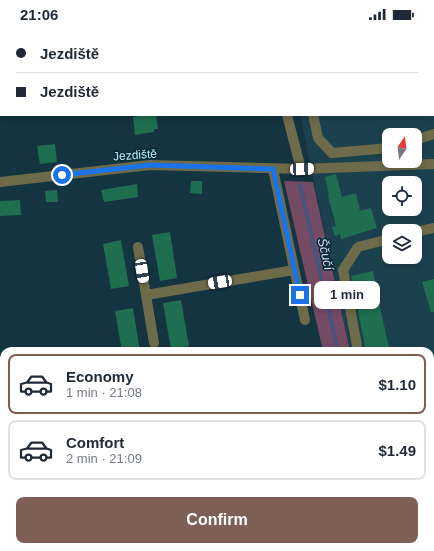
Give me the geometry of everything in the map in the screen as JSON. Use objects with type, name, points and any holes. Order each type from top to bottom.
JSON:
[{"type":"street","points":[[287,116],[302,169]]},
{"type":"street","points":[[313,116],[318,138],[332,153],[382,149]]},
{"type":"street","points":[[422,138],[434,134]]},
{"type":"street","name":"Jezdiště","points":[[0,182],[150,165],[302,169],[434,164]]},
{"type":"street","points":[[273,169],[305,320]]},
{"type":"street","points":[[422,231],[434,228]]},
{"type":"street","points":[[357,347],[343,270],[358,247],[382,241]]},
{"type":"street","points":[[138,247],[154,343]]},
{"type":"street","points":[[146,295],[294,270]]},
{"type":"shaded area","points":[[300,116],[434,116],[434,347],[349,347]]},
{"type":"shaded area","points":[[284,181],[313,182],[349,347],[322,347]]},
{"type":"building","points":[[156,116],[158,129],[154,129],[154,132],[135,135],[133,117]]},
{"type":"building","points":[[55,144],[57,162],[40,164],[37,146]]},
{"type":"building","points":[[336,174],[342,197],[356,193],[360,211],[371,208],[377,228],[341,239],[340,234],[335,236],[332,227],[336,226],[325,177]]},
{"type":"building","points":[[191,181],[202,181],[202,194],[190,193]]},
{"type":"building","points":[[137,184],[138,197],[104,202],[101,190]]},
{"type":"building","points":[[57,190],[58,202],[46,202],[45,191]]},
{"type":"building","points":[[20,200],[21,215],[0,216],[0,201]]},
{"type":"building","points":[[170,232],[177,278],[160,281],[152,235]]},
{"type":"building","points":[[121,240],[129,286],[111,289],[103,244]]},
{"type":"building","points":[[373,271],[389,347],[365,347],[351,276]]},
{"type":"building","points":[[434,279],[434,312],[431,312],[422,282]]},
{"type":"building","points":[[181,300],[189,346],[171,347],[163,303]]},
{"type":"building","points":[[133,308],[139,347],[121,347],[115,311]]},
{"type":"waterway","name":"Ščučí","points":[[300,185],[337,347]]},
{"type":"route","points":[[62,175],[150,165],[273,169],[300,295]]}]
